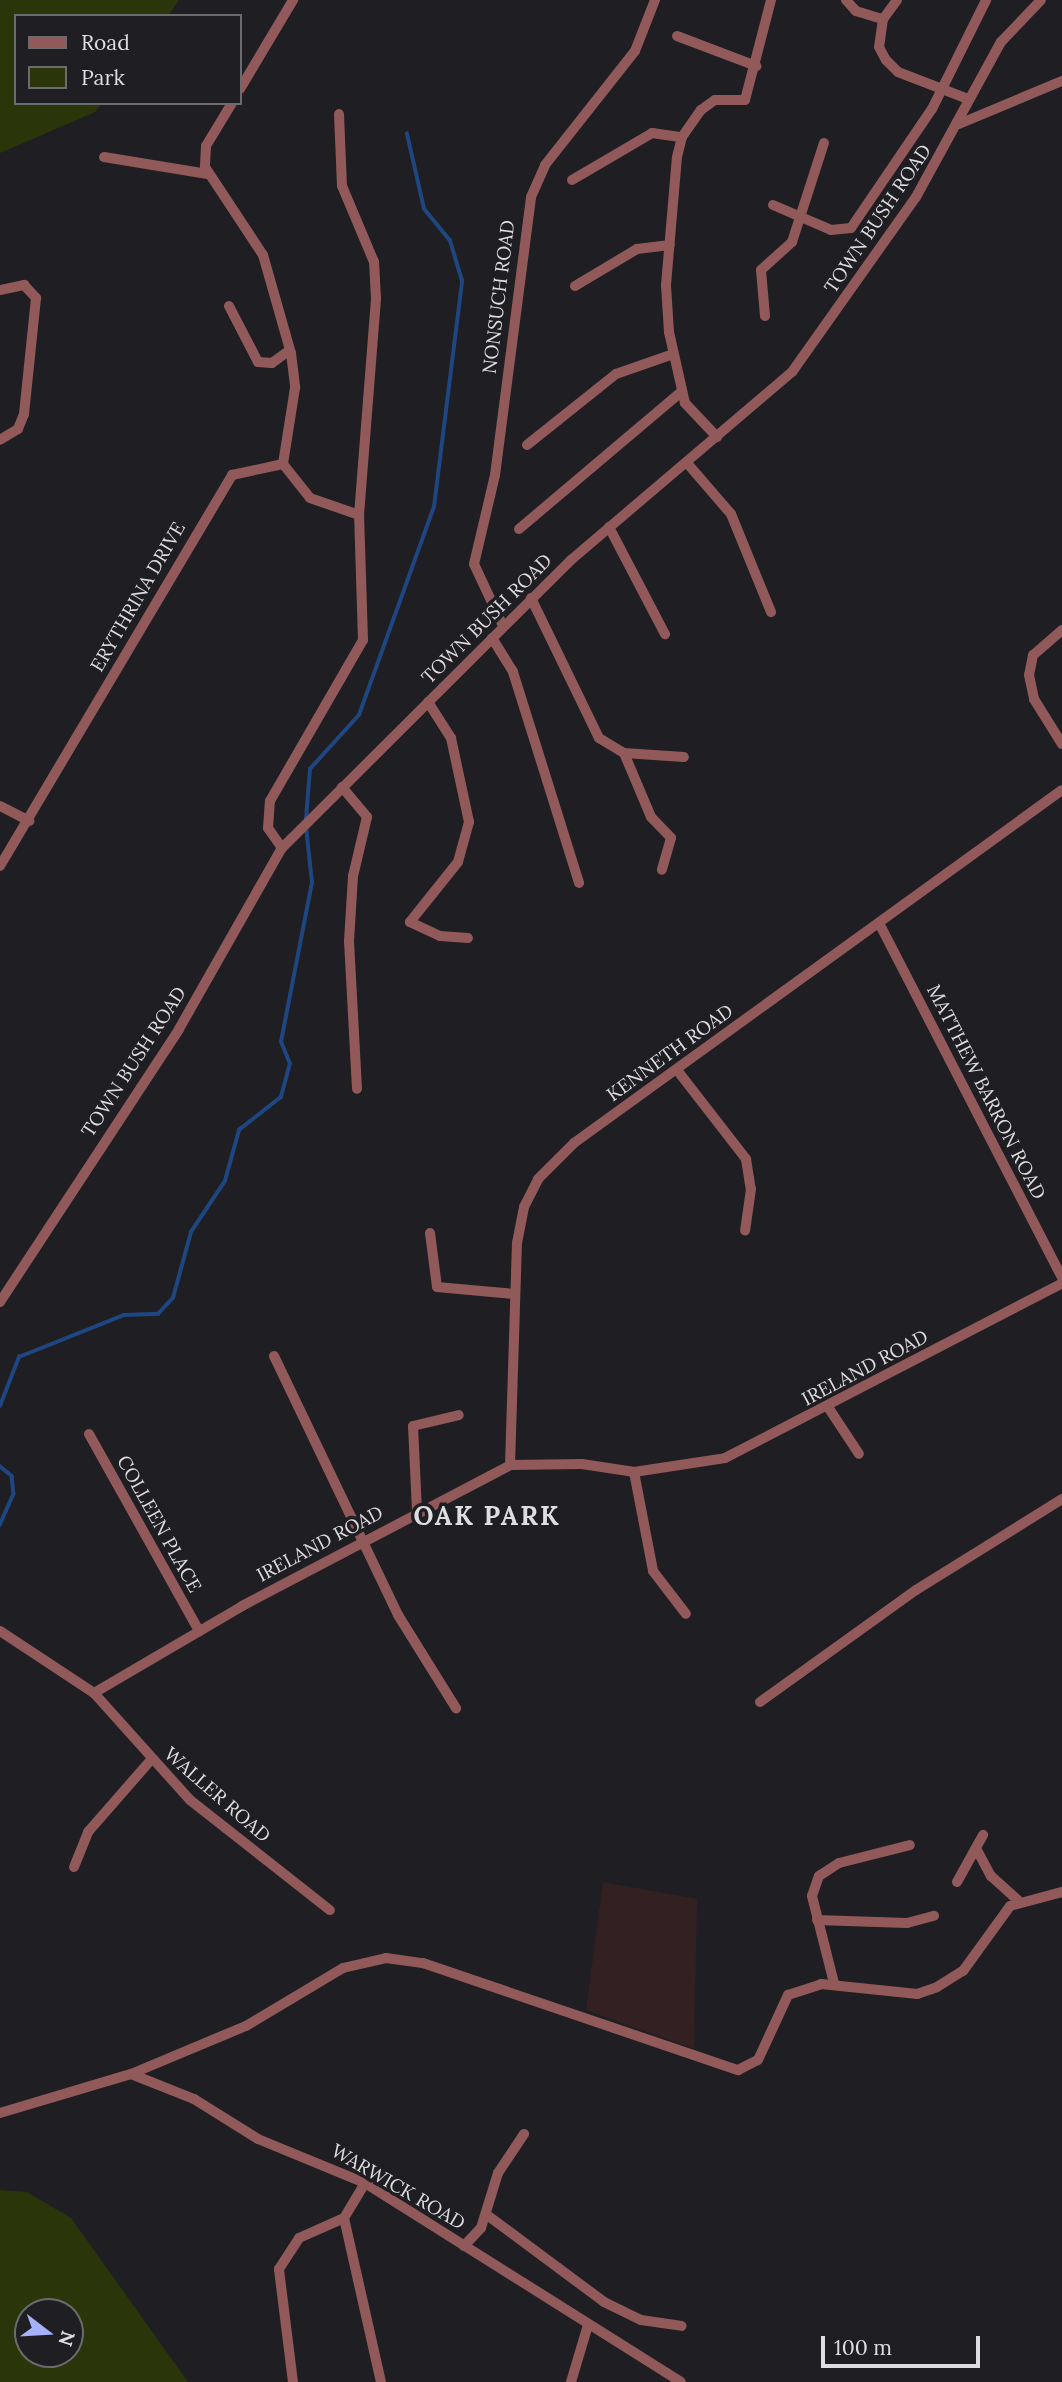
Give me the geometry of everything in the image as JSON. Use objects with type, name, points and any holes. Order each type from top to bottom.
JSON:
[{"type":"street","points":[[242,86],[293,0]]},
{"type":"street","name":"NONSUCH ROAD","points":[[503,626],[474,564],[495,475],[531,197],[545,165],[635,51],[655,0]]},
{"type":"street","points":[[716,437],[681,392],[673,354],[670,245],[682,137],[715,100],[745,100],[771,0]]},
{"type":"street","points":[[846,0],[856,11],[883,19]]},
{"type":"street","points":[[897,0],[883,19],[879,47],[886,60],[898,72],[943,87],[968,99]]},
{"type":"street","points":[[773,205],[800,214],[831,230],[851,228],[943,87],[986,0]]},
{"type":"street","name":"TOWN BUSH ROAD","points":[[0,1302],[179,1029],[282,848],[323,803],[531,598],[803,359],[958,124],[968,99],[1001,42],[1041,0]]},
{"type":"street","points":[[677,36],[756,66]]},
{"type":"street","points":[[958,124],[1062,81]]},
{"type":"street","points":[[231,105],[206,146],[208,174],[262,255],[290,350],[295,388],[283,464],[310,498],[359,514]]},
{"type":"street","points":[[282,848],[268,828],[270,801],[363,640],[359,514],[376,299],[374,262],[342,186],[339,114]]},
{"type":"street","points":[[572,180],[652,133],[682,137]]},
{"type":"street","points":[[765,316],[761,270],[792,242],[824,144]]},
{"type":"street","points":[[104,157],[208,174]]},
{"type":"street","points":[[575,286],[637,249],[670,245]]},
{"type":"street","points":[[0,290],[24,285],[36,298],[24,414],[18,429],[0,440]]},
{"type":"street","points":[[229,306],[258,362],[272,363],[290,350]]},
{"type":"street","points":[[527,445],[616,374],[673,354]]},
{"type":"street","points":[[519,529],[681,392]]},
{"type":"street","points":[[687,463],[731,514],[771,612]]},
{"type":"street","name":"ERYTHRINA DRIVE","points":[[0,866],[29,821],[225,482],[243,469],[283,464]]},
{"type":"street","points":[[609,527],[665,635]]},
{"type":"street","points":[[531,598],[591,726],[624,753],[651,817],[671,838],[662,870]]},
{"type":"street","points":[[1062,630],[1033,655],[1029,675],[1034,699],[1062,744]]},
{"type":"street","points":[[492,638],[513,672],[579,883]]},
{"type":"street","points":[[428,702],[451,738],[469,822],[458,862],[410,922],[440,936],[468,938]]},
{"type":"street","points":[[624,753],[684,757]]},
{"type":"street","points":[[342,787],[367,817],[353,876],[349,941],[357,1089]]},
{"type":"street","name":"KENNETH ROAD","points":[[510,1465],[514,1294],[524,1207],[538,1179],[574,1143],[1062,790]]},
{"type":"street","points":[[0,806],[29,821]]},
{"type":"street","name":"MATTHEW BARRON ROAD","points":[[879,923],[1062,1277]]},
{"type":"street","points":[[677,1070],[746,1159],[751,1189],[745,1231]]},
{"type":"street","points":[[430,1233],[437,1287],[514,1294]]},
{"type":"street","name":"IRELAND ROAD","points":[[94,1693],[199,1631],[417,1511],[510,1465],[582,1464],[634,1472],[725,1458],[828,1407],[1062,1283]]},
{"type":"street","points":[[274,1356],[361,1543],[456,1708]]},
{"type":"street","points":[[828,1407],[859,1454]]},
{"type":"street","points":[[417,1511],[413,1426],[459,1415]]},
{"type":"street","name":"COLLEEN PLACE","points":[[89,1434],[199,1631]]},
{"type":"street","points":[[634,1472],[653,1571],[686,1614]]},
{"type":"street","points":[[760,1702],[916,1590],[1062,1499]]},
{"type":"street","points":[[0,1631],[94,1693]]},
{"type":"street","name":"WALLER ROAD","points":[[94,1693],[150,1761],[330,1910]]},
{"type":"street","points":[[74,1867],[88,1832],[150,1761]]},
{"type":"street","points":[[957,1882],[983,1835]]},
{"type":"street","points":[[834,1983],[817,1920],[814,1885],[828,1867],[910,1845]]},
{"type":"street","points":[[977,1850],[991,1876],[1019,1901]]},
{"type":"street","points":[[0,2113],[131,2074],[246,2026],[343,1968],[386,1958],[423,1962],[728,2070],[758,2060],[788,1995],[834,1983],[917,1994],[937,1987],[963,1971],[1019,1901],[1062,1892]]},
{"type":"street","points":[[817,1920],[907,1923],[934,1916]]},
{"type":"street","name":"WARWICK ROAD","points":[[131,2074],[194,2099],[258,2139],[365,2183],[681,2382]]},
{"type":"street","points":[[464,2246],[481,2228],[498,2173],[524,2134]]},
{"type":"street","points":[[293,2382],[279,2269],[299,2238],[344,2218],[365,2183]]},
{"type":"street","points":[[487,2215],[604,2302],[641,2320],[682,2326]]},
{"type":"street","points":[[344,2218],[381,2382]]},
{"type":"street","points":[[571,2382],[588,2325]]},
{"type":"shaded area","points":[[603,1882],[697,1899],[694,2049],[586,2010]]},
{"type":"green space","points":[[0,0],[179,0],[169,14],[14,14],[14,105],[100,105],[95,112],[0,153]]},
{"type":"green space","points":[[0,2190],[27,2192],[71,2218],[188,2382],[0,2382]]},
{"type":"waterway","points":[[306,819],[310,769],[359,715],[434,507],[462,281],[450,241],[424,209],[407,134]]},
{"type":"waterway","points":[[0,1406],[19,1357],[124,1315],[158,1314],[173,1298],[191,1232],[225,1181],[239,1130],[281,1097],[290,1064],[281,1042],[312,883],[306,827]]},
{"type":"waterway","points":[[0,1466],[12,1476],[14,1494],[0,1525]]},
{"type":"district","name":"OAK PARK","points":[[487,1516]]}]
